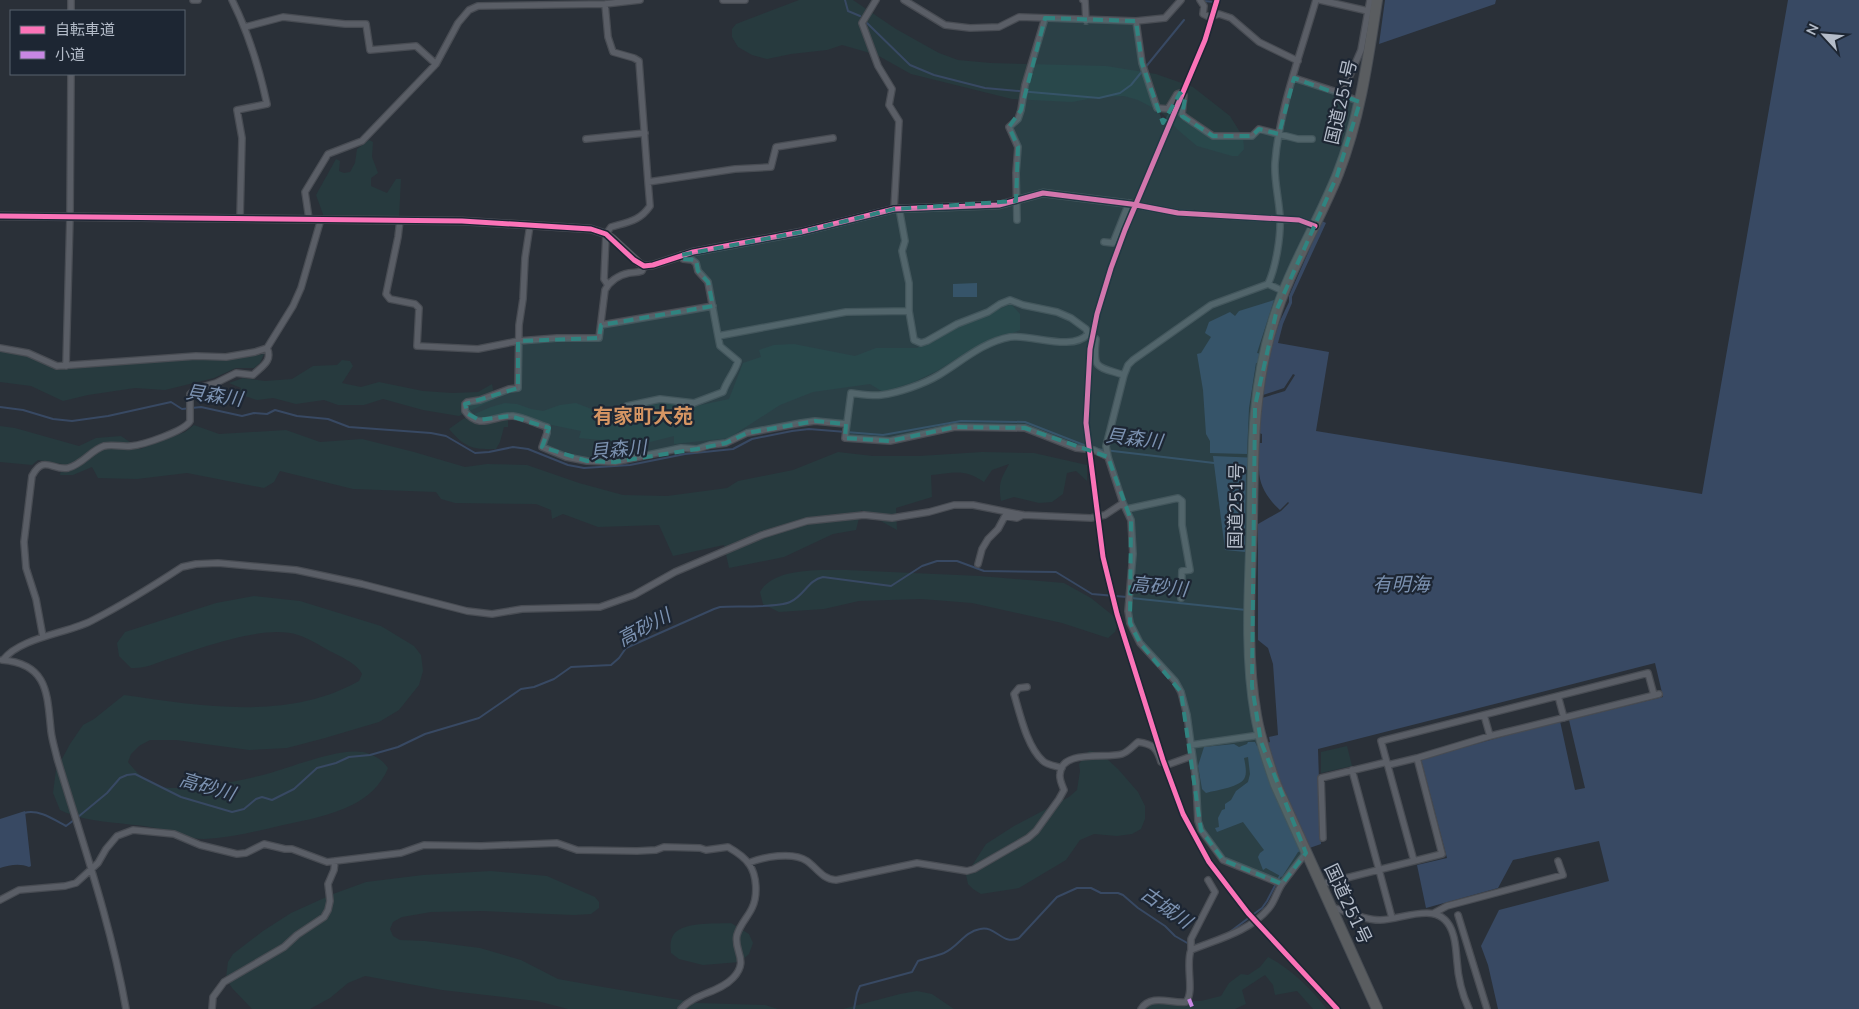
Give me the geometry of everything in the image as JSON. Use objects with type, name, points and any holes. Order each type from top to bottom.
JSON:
[{"type":"highway","name":"国道251号","points":[[1377,0],[1360,102],[1345,154],[1285,292],[1273,323],[1261,367],[1255,406],[1252,471],[1250,622],[1252,686],[1266,756],[1276,785],[1304,849],[1322,884],[1378,1009]]},
{"type":"street","points":[[193,0],[198,0]]},
{"type":"street","points":[[232,0],[246,27],[259,67],[267,104],[237,110],[242,138],[240,218]]},
{"type":"street","points":[[309,219],[305,192],[328,154],[362,141],[436,64],[458,23],[469,10],[488,3],[605,4],[640,0]]},
{"type":"street","points":[[724,0],[745,0]]},
{"type":"street","points":[[876,0],[862,23],[878,66],[892,89],[889,105],[899,121],[897,208],[905,241],[902,251],[908,283],[909,311],[914,340],[921,343],[927,341],[957,324],[988,312],[1010,300],[1023,305],[1057,312],[1071,318],[1096,339],[1094,359],[1096,363],[1102,368],[1124,375]]},
{"type":"street","points":[[904,0],[938,21],[954,27],[998,27],[1019,18],[1136,21],[1165,18],[1181,0]]},
{"type":"street","points":[[1083,0],[1085,1],[1086,20]]},
{"type":"street","points":[[1200,0],[1204,6],[1203,14],[1210,17],[1219,14],[1232,18],[1259,42],[1298,61]]},
{"type":"street","points":[[1279,883],[1223,860],[1201,830],[1198,820],[1196,781],[1187,715],[1181,692],[1175,681],[1146,650],[1134,632],[1128,611],[1133,554],[1131,520],[1107,453],[1108,435],[1124,375],[1132,360],[1211,305],[1268,284],[1274,271],[1280,220],[1275,165],[1279,134],[1316,0]]},
{"type":"street","points":[[1320,0],[1368,11]]},
{"type":"street","points":[[1342,94],[1361,50],[1370,0]]},
{"type":"street","points":[[605,4],[608,37],[614,52],[634,58],[639,62],[650,206],[644,216],[611,226],[606,234],[604,279],[608,284]]},
{"type":"street","points":[[246,27],[282,17],[345,24],[366,24],[370,50],[416,46],[436,64]]},
{"type":"street","points":[[1017,220],[1016,173],[1018,147],[1009,127],[1018,118],[1024,87],[1046,18]]},
{"type":"street","points":[[1136,21],[1144,69],[1157,108],[1168,109],[1177,94],[1184,95],[1182,114],[1213,136],[1252,136],[1259,129],[1298,139],[1312,139]]},
{"type":"street","points":[[66,366],[71,75]]},
{"type":"street","points":[[1294,78],[1360,102]]},
{"type":"street","points":[[586,139],[645,133]]},
{"type":"street","points":[[648,182],[734,169],[771,166],[776,147],[833,138]]},
{"type":"street","points":[[0,216],[400,220],[591,229],[606,234],[634,260],[644,266],[681,255],[801,232],[897,208],[999,205],[1043,193],[1130,204],[1178,213],[1299,220],[1315,226]]},
{"type":"street","points":[[1104,242],[1113,243],[1130,204]]},
{"type":"street","points":[[0,348],[28,353],[57,366],[66,366],[196,356],[226,357],[267,348],[293,306],[301,288],[321,219]]},
{"type":"street","points":[[400,220],[386,294],[390,299],[415,304],[419,308],[418,346],[478,349],[518,340],[599,338],[604,296],[608,284],[628,274],[642,271],[644,266]]},
{"type":"street","points":[[530,225],[525,258],[524,299],[518,340],[518,388],[508,389],[480,400],[467,402],[465,404],[465,411],[472,418],[493,420],[510,416],[547,427],[542,447],[566,457],[586,462],[615,462],[681,448],[697,449],[726,443],[748,433],[801,423],[816,422],[846,429]]},
{"type":"street","points":[[627,406],[660,399],[694,403],[723,392],[728,378],[736,369],[738,361],[720,346],[708,282],[698,271],[696,263],[692,260],[683,259],[681,255]]},
{"type":"street","points":[[1268,284],[1285,292]]},
{"type":"street","points":[[601,325],[713,306]]},
{"type":"street","points":[[718,336],[846,312],[909,311]]},
{"type":"street","points":[[1088,334],[1079,341],[1065,342],[1011,337],[990,343],[976,350],[938,376],[914,386],[881,395],[850,393],[845,438],[890,441],[955,427],[1025,428],[1076,448],[1107,453]]},
{"type":"street","points":[[43,636],[36,598],[26,568],[24,542],[32,476],[36,469],[41,465],[48,464],[66,468],[79,464],[104,446],[138,445],[183,429],[190,421],[190,394],[195,389],[216,383],[236,373],[253,375],[269,359],[270,354],[267,348]]},
{"type":"street","points":[[2,660],[11,652],[43,636],[91,621],[182,568],[196,564],[218,563],[296,570],[362,584],[467,611],[492,614],[522,609],[600,607],[634,595],[675,572],[762,535],[807,521],[864,515],[892,518],[929,512],[954,504],[973,505],[1023,515],[1091,518],[1105,515],[1125,506],[1178,498],[1182,501],[1182,525],[1190,570],[1182,572],[1181,598]]},
{"type":"street","points":[[978,564],[982,549],[988,539],[998,529],[1005,516],[1017,518],[1023,515]]},
{"type":"street","points":[[2,660],[12,661],[28,668],[41,680],[46,688],[57,758],[102,905],[126,1009]]},
{"type":"street","points":[[1324,838],[1321,778],[1352,770],[1387,763],[1417,758],[1490,736],[1657,694],[1648,673],[1381,741],[1387,763],[1414,862]]},
{"type":"street","points":[[1027,687],[1018,688],[1014,694],[1024,728],[1034,748],[1044,762],[1062,768]]},
{"type":"street","points":[[1558,696],[1564,718]]},
{"type":"street","points":[[1484,714],[1490,736]]},
{"type":"street","points":[[1191,745],[1261,738]]},
{"type":"street","points":[[748,862],[761,858],[799,857],[808,862],[825,877],[836,880],[917,863],[966,871],[974,869],[1028,838],[1036,831],[1064,790],[1060,775],[1066,762],[1080,757],[1124,753],[1138,742],[1153,746],[1158,751],[1161,762],[1167,764],[1192,756]]},
{"type":"street","points":[[1322,884],[1442,854],[1417,758]]},
{"type":"street","points":[[1352,770],[1392,918]]},
{"type":"street","points":[[0,900],[19,890],[76,884],[91,871],[117,836],[134,830],[174,834],[200,845],[236,854],[246,853],[264,844],[300,850],[324,862],[401,853],[424,845],[481,846],[557,843],[571,848],[587,850],[656,850],[664,847],[700,848],[706,850],[724,847],[732,849],[748,862],[754,875],[756,896],[751,910],[740,925],[737,934],[736,940],[742,960],[740,967],[734,977],[724,986],[693,1000],[681,1009]]},
{"type":"street","points":[[1190,946],[1215,943],[1252,923],[1268,909],[1279,883],[1304,849]]},
{"type":"street","points":[[212,1009],[213,996],[224,982],[284,946],[324,917],[330,901],[328,884],[334,870],[335,861]]},
{"type":"street","points":[[1434,913],[1447,906],[1563,875],[1558,861]]},
{"type":"street","points":[[1142,1009],[1150,1001],[1183,1003],[1188,1001],[1190,996],[1188,965],[1190,946],[1215,892],[1208,880]]},
{"type":"street","points":[[1332,907],[1367,919],[1380,920],[1426,912],[1434,913],[1449,923],[1454,935],[1463,997],[1469,1009]]},
{"type":"street","points":[[1458,915],[1486,1009]]},
{"type":"highlighted area","points":[[1045,18],[1136,21],[1142,63],[1163,123],[1180,93],[1185,99],[1182,116],[1213,136],[1252,136],[1259,129],[1279,134],[1294,78],[1360,102],[1337,176],[1277,309],[1255,406],[1252,686],[1261,742],[1306,853],[1282,884],[1223,860],[1201,830],[1181,692],[1140,643],[1130,623],[1131,520],[1108,457],[1025,428],[955,427],[890,441],[845,438],[846,424],[815,421],[747,433],[726,443],[697,449],[615,462],[587,461],[542,447],[549,428],[510,416],[479,420],[468,414],[465,404],[518,388],[518,341],[599,338],[601,325],[713,306],[708,282],[698,271],[696,260],[683,259],[681,255],[801,232],[894,209],[1016,201],[1018,147],[1009,127],[1021,110]]},
{"type":"green space","points":[[799,0],[853,0],[896,29],[939,53],[958,60],[991,63],[1106,66],[1156,74],[1193,87],[1230,116],[1243,137],[1244,149],[1238,156],[1232,156],[1197,146],[1161,112],[1138,100],[1124,96],[1099,97],[1072,102],[1012,99],[911,74],[877,55],[842,45],[827,50],[767,59],[752,55],[738,47],[732,37],[732,29],[736,24]]},
{"type":"green space","points":[[369,140],[373,142],[372,157],[378,173],[371,178],[371,186],[387,193],[396,179],[401,179],[399,218],[324,217],[316,195],[336,159],[340,161],[339,171],[344,173],[350,172],[355,163],[357,149]]},
{"type":"green space","points":[[1011,304],[1020,314],[1020,330],[967,352],[937,371],[914,382],[883,392],[870,384],[813,392],[780,405],[729,438],[674,444],[674,436],[642,444],[579,438],[581,431],[508,416],[508,427],[504,427],[496,449],[488,449],[475,448],[464,444],[449,429],[463,419],[505,403],[543,411],[560,405],[576,403],[599,412],[622,414],[663,402],[696,406],[729,399],[743,363],[761,357],[759,350],[774,345],[794,344],[855,356],[876,348],[917,348],[941,335]]},
{"type":"green space","points":[[0,351],[26,355],[56,369],[196,359],[225,360],[264,354],[260,363],[254,368],[236,368],[214,378],[165,390],[135,388],[63,401],[31,386],[0,382]]},
{"type":"green space","points":[[342,360],[350,361],[353,366],[342,383],[361,387],[379,382],[423,391],[452,393],[478,392],[492,384],[495,399],[459,416],[423,410],[383,399],[364,405],[338,405],[324,400],[296,404],[273,398],[257,400],[239,394],[241,388],[229,383],[243,378],[265,381],[292,379],[313,366],[337,365]]},
{"type":"green space","points":[[194,425],[219,434],[286,430],[320,442],[362,439],[465,467],[487,464],[527,465],[579,483],[623,495],[667,496],[727,488],[738,481],[793,470],[838,452],[873,456],[919,456],[982,452],[1034,453],[1087,465],[1087,481],[1076,471],[1067,473],[1063,494],[1052,502],[1039,503],[1014,497],[1001,501],[1001,481],[1009,464],[992,470],[984,482],[971,475],[959,472],[931,475],[932,497],[896,508],[897,530],[861,510],[856,530],[833,534],[784,557],[729,568],[724,545],[673,556],[659,525],[598,527],[563,514],[552,519],[551,510],[536,504],[455,503],[441,499],[436,492],[353,489],[280,471],[274,482],[264,488],[187,473],[137,479],[98,478],[92,467],[73,475],[60,475],[62,464],[38,460],[32,465],[0,462],[0,426],[15,428],[79,446],[96,438],[121,436],[140,449],[185,432]]},
{"type":"green space","points":[[812,570],[980,576],[1064,583],[1091,598],[1116,618],[1118,624],[1115,632],[1108,638],[1062,623],[972,603],[921,599],[859,601],[824,609],[779,612],[763,604],[760,592],[766,584],[776,578],[787,574]]},
{"type":"green space","points":[[254,596],[300,601],[381,626],[414,646],[421,655],[423,671],[419,685],[399,710],[379,722],[325,738],[287,748],[249,750],[176,740],[150,740],[139,746],[131,754],[128,762],[146,780],[157,786],[187,788],[216,785],[254,777],[340,753],[363,752],[377,758],[388,768],[378,785],[358,802],[335,812],[254,832],[204,839],[156,828],[83,818],[60,810],[53,793],[56,770],[70,744],[83,725],[94,719],[124,695],[213,706],[274,706],[303,702],[332,694],[359,681],[362,674],[352,663],[306,638],[285,632],[269,632],[234,638],[142,667],[131,668],[119,656],[117,643],[125,632],[216,603]]},
{"type":"green space","points":[[1347,746],[1352,766],[1321,773],[1321,752]]},
{"type":"green space","points":[[1089,751],[1097,752],[1107,759],[1138,792],[1145,806],[1145,819],[1141,829],[1132,834],[1117,836],[1094,834],[1080,840],[1066,860],[1019,888],[981,894],[973,889],[968,884],[966,875],[986,844],[1014,826],[1069,797],[1077,790],[1080,771],[1079,764]]},
{"type":"green space","points":[[491,871],[547,876],[595,897],[599,902],[599,908],[591,914],[574,915],[482,911],[431,912],[402,917],[393,922],[390,929],[393,936],[400,940],[480,948],[521,960],[558,979],[698,1003],[765,1005],[778,1009],[568,1009],[537,1001],[442,990],[365,976],[348,983],[330,998],[310,1009],[252,1009],[232,988],[226,978],[228,962],[233,954],[291,913],[333,894],[366,882],[423,875]]},
{"type":"green space","points":[[731,923],[749,934],[753,943],[749,954],[740,962],[703,965],[679,959],[671,953],[672,938],[682,928],[703,924]]},
{"type":"green space","points":[[1268,957],[1285,967],[1300,980],[1327,1009],[1313,1009],[1297,991],[1275,995],[1273,985],[1265,975],[1242,990],[1246,1004],[1235,1009],[1146,1009],[1151,1004],[1186,1006],[1193,1001],[1221,996],[1229,983],[1241,974],[1248,975],[1260,967]]},
{"type":"green space","points":[[917,991],[932,994],[954,1009],[843,1009],[900,994]]},
{"type":"water","points":[[1385,0],[1496,0],[1495,4],[1379,44]]},
{"type":"water","name":"有明海","points":[[1788,0],[1859,0],[1859,1009],[1498,1009],[1488,965],[1481,946],[1499,910],[1609,881],[1599,841],[1513,860],[1498,888],[1426,908],[1417,865],[1447,858],[1421,759],[1560,721],[1575,790],[1585,788],[1569,720],[1663,697],[1655,663],[1318,749],[1321,844],[1298,852],[1282,877],[1266,868],[1263,870],[1258,857],[1264,850],[1243,822],[1217,832],[1215,828],[1219,827],[1218,818],[1222,810],[1225,809],[1225,804],[1231,800],[1236,791],[1248,782],[1250,774],[1248,757],[1244,758],[1246,773],[1243,780],[1234,786],[1206,793],[1202,789],[1198,766],[1204,747],[1234,744],[1239,747],[1248,742],[1255,742],[1257,746],[1270,742],[1269,737],[1278,735],[1273,664],[1268,648],[1258,640],[1258,524],[1281,511],[1289,503],[1280,510],[1265,492],[1259,476],[1259,470],[1246,470],[1245,552],[1225,550],[1213,456],[1259,458],[1259,443],[1262,443],[1262,434],[1259,433],[1262,398],[1285,391],[1295,375],[1293,374],[1284,388],[1263,395],[1267,366],[1256,363],[1249,408],[1247,454],[1210,453],[1210,441],[1206,434],[1203,390],[1197,354],[1201,353],[1211,337],[1205,333],[1209,322],[1230,312],[1235,316],[1239,311],[1274,300],[1257,353],[1269,356],[1279,323],[1289,302],[1289,296],[1322,221],[1326,223],[1292,297],[1292,303],[1283,324],[1278,343],[1329,352],[1316,431],[1702,494]]},
{"type":"water","points":[[977,283],[977,297],[953,297],[953,284]]},
{"type":"water","points":[[25,811],[31,866],[15,865],[0,868],[0,819]]},
{"type":"waterway","points":[[845,0],[848,11],[860,16]]},
{"type":"waterway","points":[[1204,1],[1214,2],[1219,0]]},
{"type":"waterway","points":[[867,23],[910,65],[934,75],[985,88],[1099,98],[1120,93],[1131,85],[1184,20]]},
{"type":"waterway","name":"貝森川","points":[[0,407],[23,410],[53,419],[72,421],[108,416],[171,402],[182,409],[201,407],[242,416],[254,413],[267,414],[275,410],[297,416],[328,419],[349,427],[431,433],[446,436],[475,453],[513,447],[528,449],[568,465],[584,468],[630,465],[685,454],[733,449],[752,439],[792,431],[809,429],[883,435],[961,421],[1025,422],[1089,447]]},
{"type":"waterway","name":"貝森川","points":[[1096,449],[1214,463]]},
{"type":"waterway","name":"高砂川","points":[[78,817],[107,793],[120,778],[135,774],[181,797],[232,812],[244,809],[256,799],[262,797],[272,800],[294,789],[317,768],[349,757],[370,755],[398,747],[425,734],[479,718],[521,689],[534,687],[554,679],[571,667],[611,665],[626,648],[714,609],[720,607],[776,605],[790,602],[799,596],[813,581],[823,577],[891,586],[922,566],[937,561],[957,561],[984,571],[1056,572],[1092,594],[1127,597]]},
{"type":"waterway","name":"高砂川","points":[[1131,598],[1246,610]]},
{"type":"waterway","name":"高砂川","points":[[24,813],[35,812],[66,826],[74,820]]},
{"type":"waterway","name":"古城川","points":[[1227,934],[1262,908],[1280,876]]},
{"type":"waterway","name":"古城川","points":[[854,1009],[860,986],[912,972],[918,961],[949,950],[965,936],[980,929],[990,930],[1003,938],[1013,940],[1019,938],[1057,897],[1077,888],[1091,888],[1101,893],[1118,893],[1123,895],[1138,908],[1165,926],[1175,936],[1189,944],[1197,945]]},
{"type":"marked path","points":[[1189,999],[1193,1009]]},
{"type":"cycle path","points":[[1217,0],[1205,40],[1125,230],[1111,268],[1097,314],[1090,349],[1086,423],[1103,557],[1117,614],[1163,760],[1183,814],[1209,862],[1248,913],[1337,1009]]},
{"type":"cycle path","points":[[0,216],[462,221],[591,229],[606,234],[634,260],[644,266],[653,265],[693,252],[801,232],[894,209],[999,205],[1043,193],[1131,204],[1178,213],[1299,220],[1315,226]]},
{"type":"district","name":"有家町大苑","points":[[643,416]]}]
